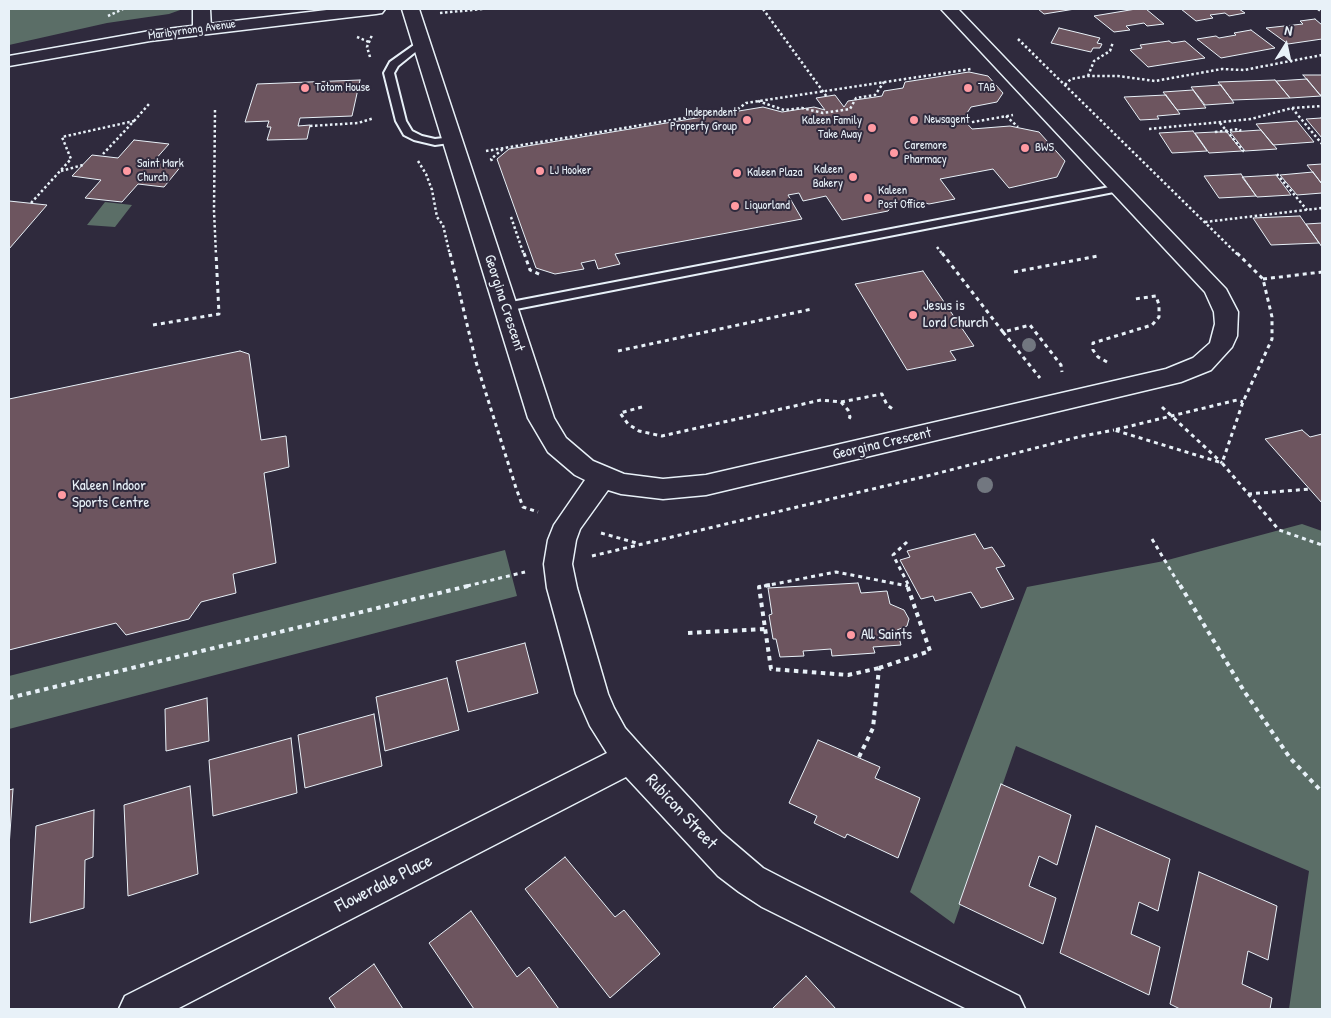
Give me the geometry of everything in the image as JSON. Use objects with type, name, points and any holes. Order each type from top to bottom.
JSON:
[{"type":"street","points":[[201,9],[202,28]]},
{"type":"street","name":"Maribyrnong Avenue","points":[[9,61],[97,44],[202,28],[376,9]]},
{"type":"street","name":"Georgina Crescent","points":[[410,9],[541,418],[557,445],[569,458],[602,477],[621,484],[642,488],[685,488],[1172,376],[1202,364],[1220,347],[1225,336],[1226,312],[1219,295],[1206,278],[949,9]]},
{"type":"street","name":"Rubicon Street","points":[[602,477],[569,523],[562,540],[558,564],[562,588],[592,694],[601,716],[614,738],[710,845],[751,880],[994,1006]]},
{"type":"street","name":"Flowerdale Place","points":[[138,1009],[630,758]]},
{"type":"lane","points":[[422,44],[394,64],[389,73],[401,121],[408,133],[418,138],[435,142],[452,140]]},
{"type":"lane","points":[[506,307],[1120,188]]},
{"type":"path","points":[[763,9],[826,96]]},
{"type":"path","points":[[1318,9],[1322,12]]},
{"type":"path","points":[[372,66],[367,47],[376,28]]},
{"type":"path","points":[[1015,37],[1263,279],[1272,317],[1272,339],[1243,402],[1222,462]]},
{"type":"path","points":[[1088,76],[1094,61],[1110,52],[1113,42]]},
{"type":"path","points":[[1065,85],[1071,78],[1088,76],[1118,76],[1155,81],[1222,69],[1244,70],[1322,55]]},
{"type":"path","points":[[487,150],[738,109],[746,103],[757,101],[971,69],[979,71]]},
{"type":"path","points":[[757,101],[784,110],[802,108],[823,113],[850,109],[856,98],[875,95],[884,82]]},
{"type":"path","points":[[103,154],[149,104]]},
{"type":"path","points":[[1149,129],[1251,119],[1292,108],[1322,106]]},
{"type":"path","points":[[1292,108],[1322,144]]},
{"type":"path","points":[[153,325],[219,314],[214,211],[215,110]]},
{"type":"path","points":[[310,126],[358,123],[377,116]]},
{"type":"path","points":[[1006,116],[1018,127]]},
{"type":"path","points":[[31,204],[71,159],[62,137],[134,121]]},
{"type":"path","points":[[1220,122],[1245,153]]},
{"type":"path","points":[[1215,132],[1239,129],[1241,131]]},
{"type":"path","points":[[494,169],[491,159],[504,148]]},
{"type":"path","points":[[413,156],[426,174],[432,190],[437,217],[443,224],[476,362],[523,507],[569,523],[641,544]]},
{"type":"path","points":[[60,171],[83,165]]},
{"type":"path","points":[[1276,174],[1307,210]]},
{"type":"path","points":[[1205,222],[1322,208]]},
{"type":"path","points":[[510,215],[530,270],[545,276]]},
{"type":"path","points":[[921,226],[1044,383]]},
{"type":"path","points":[[1014,272],[1098,256]]},
{"type":"path","points":[[1263,279],[1322,272]]},
{"type":"path","points":[[618,351],[812,309]]},
{"type":"path","points":[[1003,332],[1030,324],[1061,365],[1061,376]]},
{"type":"path","points":[[642,407],[620,412],[628,424],[639,431],[662,436],[821,400],[841,402],[882,394],[887,405],[900,411]]},
{"type":"path","points":[[9,698],[927,476],[1078,436],[1114,430],[1238,400],[1243,402]]},
{"type":"path","points":[[838,454],[828,432],[839,429],[846,424],[850,417],[848,410],[841,402]]},
{"type":"path","points":[[1114,430],[1222,462],[1279,530],[1322,545]]},
{"type":"path","points":[[1248,494],[1310,490]]},
{"type":"path","points":[[1152,539],[1244,691],[1290,758],[1322,792]]},
{"type":"path","points":[[908,542],[894,555],[908,585],[930,652],[879,668],[848,675],[771,670],[759,586],[836,572],[908,585]]},
{"type":"path","points":[[688,632],[765,629]]},
{"type":"path","points":[[859,758],[872,728],[879,668]]},
{"type":"green space","points":[[9,9],[183,9],[169,14],[107,23],[9,45]]},
{"type":"green space","points":[[105,202],[132,205],[115,227],[87,225]]},
{"type":"green space","points":[[1302,524],[1322,531],[1322,1009],[1289,1009],[1309,871],[1016,746],[954,924],[910,892],[1027,587],[1164,561]]},
{"type":"green space","points":[[505,550],[517,596],[9,729],[9,676]]},
{"type":"building","points":[[1038,9],[1075,9],[1044,14]]},
{"type":"building","points":[[1146,9],[1164,24],[1147,26],[1144,23],[1126,26],[1130,30],[1114,32],[1094,16]]},
{"type":"building","points":[[1181,9],[1239,9],[1245,13],[1229,16],[1225,13],[1210,15],[1213,18],[1196,21]]},
{"type":"building","points":[[1315,19],[1322,25],[1322,39],[1288,44],[1266,28],[1303,24],[1300,21]]},
{"type":"building","points":[[1059,28],[1100,38],[1097,43],[1102,44],[1100,48],[1093,48],[1091,52],[1051,43]]},
{"type":"building","points":[[1251,30],[1275,48],[1221,58],[1197,39],[1216,36],[1219,38]]},
{"type":"building","points":[[1169,41],[1172,43],[1185,41],[1205,58],[1148,67],[1130,50],[1142,48],[1140,45]]},
{"type":"building","name":"Kaleen Plaza","points":[[969,72],[988,76],[1003,93],[997,102],[971,107],[963,119],[972,129],[1010,126],[1039,132],[1065,161],[1057,177],[1009,188],[993,169],[940,179],[955,199],[929,204],[915,200],[894,204],[888,211],[842,220],[826,196],[803,201],[799,193],[788,195],[802,219],[615,254],[620,264],[598,269],[595,260],[581,263],[584,269],[555,274],[536,268],[497,159],[509,149],[763,107],[782,112],[814,107],[825,110],[816,98],[835,95],[844,107],[848,101],[882,96],[884,91],[903,88],[905,82]]},
{"type":"building","points":[[1303,75],[1322,75],[1322,95],[1320,95]]},
{"type":"building","points":[[1307,79],[1321,96],[1290,98],[1276,81]]},
{"type":"building","points":[[360,80],[352,116],[300,118],[298,126],[310,125],[307,139],[267,140],[271,127],[267,127],[269,121],[245,122],[257,84]]},
{"type":"building","points":[[1275,80],[1290,98],[1232,100],[1218,82]]},
{"type":"building","points":[[1221,85],[1234,103],[1205,105],[1191,87]]},
{"type":"building","points":[[1193,90],[1206,108],[1177,110],[1163,92]]},
{"type":"building","points":[[1166,95],[1180,114],[1157,116],[1159,119],[1140,120],[1124,97]]},
{"type":"building","points":[[1306,119],[1322,119],[1322,138]]},
{"type":"building","points":[[1297,121],[1314,142],[1273,145],[1256,124]]},
{"type":"building","points":[[1261,130],[1277,149],[1245,151],[1230,132]]},
{"type":"building","points":[[1193,131],[1207,151],[1172,153],[1159,133]]},
{"type":"building","points":[[1227,132],[1242,151],[1209,153],[1195,133]]},
{"type":"building","name":"Saint Mark Church","points":[[134,140],[169,144],[154,161],[182,165],[164,187],[138,184],[122,202],[85,198],[101,180],[72,176],[92,155],[118,158]]},
{"type":"building","points":[[1322,164],[1322,184],[1307,165]]},
{"type":"building","points":[[1313,172],[1322,184],[1322,193],[1297,195],[1280,175]]},
{"type":"building","points":[[1241,174],[1256,196],[1219,198],[1204,176]]},
{"type":"building","points":[[1276,175],[1291,195],[1257,197],[1242,177]]},
{"type":"building","points":[[9,201],[47,205],[9,249]]},
{"type":"building","points":[[1300,216],[1319,243],[1271,245],[1253,218]]},
{"type":"building","points":[[1322,223],[1322,247],[1306,224]]},
{"type":"building","name":"Jesus is Lord Church","points":[[923,271],[974,346],[950,351],[956,360],[907,370],[855,284]]},
{"type":"building","points":[[240,351],[249,354],[261,440],[286,436],[289,467],[264,473],[276,563],[233,574],[236,593],[201,602],[189,619],[126,635],[116,623],[9,650],[9,399]]},
{"type":"building","points":[[1302,430],[1310,437],[1322,434],[1322,503],[1265,439]]},
{"type":"building","points":[[975,534],[984,549],[992,547],[1005,566],[996,568],[1014,599],[981,608],[971,592],[935,601],[933,596],[921,599],[900,560],[910,557],[907,551]]},
{"type":"building","points":[[858,583],[861,593],[887,591],[890,604],[904,610],[909,619],[907,626],[897,630],[901,645],[873,647],[875,653],[832,656],[831,649],[803,651],[804,656],[780,657],[776,639],[773,639],[769,615],[772,614],[768,588]]},
{"type":"building","points":[[525,643],[538,693],[468,712],[456,661]]},
{"type":"building","points":[[447,678],[459,730],[385,751],[376,697]]},
{"type":"building","points":[[207,698],[209,741],[166,751],[165,709]]},
{"type":"building","points":[[374,714],[382,766],[305,788],[298,735]]},
{"type":"building","points":[[291,738],[297,793],[213,816],[209,760]]},
{"type":"building","points":[[818,740],[880,767],[875,778],[920,798],[898,858],[847,834],[845,838],[814,823],[817,816],[789,803]]},
{"type":"building","points":[[1001,784],[1071,815],[1057,865],[1039,856],[1029,886],[1056,898],[1043,944],[959,904]]},
{"type":"building","points":[[190,786],[198,874],[128,896],[124,805]]},
{"type":"building","points":[[13,789],[9,847],[9,790]]},
{"type":"building","points":[[94,810],[93,857],[85,860],[84,908],[30,923],[36,826]]},
{"type":"building","points":[[1096,826],[1170,859],[1158,911],[1139,902],[1131,934],[1160,947],[1149,995],[1060,953]]},
{"type":"building","points":[[565,857],[615,917],[624,910],[660,954],[610,998],[525,889]]},
{"type":"building","points":[[1199,872],[1277,906],[1268,960],[1248,951],[1242,984],[1272,998],[1270,1009],[1180,1009],[1170,1004]]},
{"type":"building","points":[[471,911],[517,977],[529,967],[559,1009],[474,1009],[429,943]]},
{"type":"building","points":[[374,964],[403,1009],[336,1009],[329,998]]},
{"type":"building","points":[[806,976],[836,1009],[772,1009]]},
{"type":"place","name":"Totom House","points":[[305,88]]},
{"type":"place","name":"TAB","points":[[968,88]]},
{"type":"place","name":"Independent Property Group","points":[[747,120]]},
{"type":"place","name":"Newsagent","points":[[914,120]]},
{"type":"place","name":"Kaleen Family Take Away","points":[[872,128]]},
{"type":"place","name":"BWS","points":[[1025,148]]},
{"type":"place","name":"Caremore Pharmacy","points":[[894,153]]},
{"type":"place","name":"Saint Mark Church","points":[[127,171]]},
{"type":"place","name":"LJ Hooker","points":[[540,171]]},
{"type":"place","name":"Kaleen Plaza","points":[[737,173]]},
{"type":"place","name":"Kaleen Bakery","points":[[853,177]]},
{"type":"place","name":"Kaleen Post Office","points":[[868,198]]},
{"type":"place","name":"Liquorland","points":[[735,206]]},
{"type":"place","name":"Jesus is Lord Church","points":[[913,315]]},
{"type":"place","name":"Kaleen Indoor Sports Centre","points":[[62,495]]},
{"type":"place","name":"All Saints","points":[[851,635]]}]
